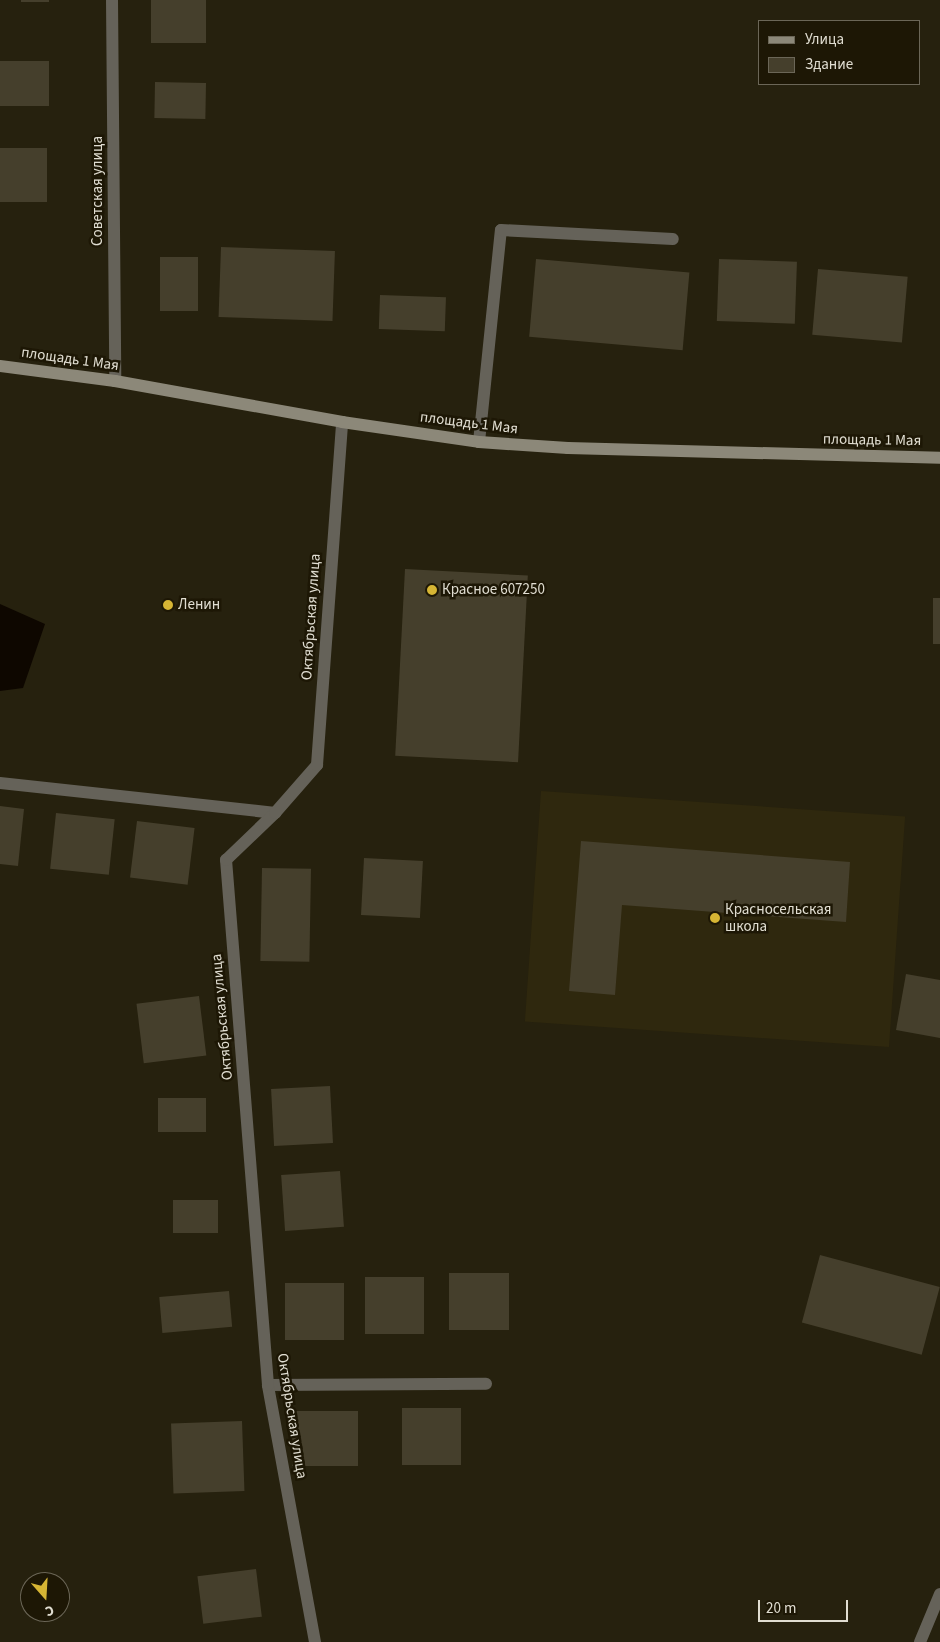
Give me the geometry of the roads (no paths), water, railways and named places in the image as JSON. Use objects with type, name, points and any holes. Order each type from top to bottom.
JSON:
[{"type":"street","name":"Советская улица","points":[[112,0],[116,381]]},
{"type":"street","points":[[479,442],[501,230],[673,239]]},
{"type":"street","name":"площадь 1 Мая","points":[[0,366],[116,381],[342,422],[479,442],[568,448],[940,458]]},
{"type":"street","name":"Октябрьская улица","points":[[315,1642],[268,1385],[226,860],[275,813],[317,765],[342,422]]},
{"type":"street","points":[[0,783],[275,813]]},
{"type":"street","points":[[268,1385],[486,1384]]},
{"type":"street","points":[[920,1642],[940,1594]]},
{"type":"place","name":"Красное 607250","points":[[432,590]]},
{"type":"place","name":"Ленин","points":[[168,605]]},
{"type":"place","name":"Красносельская школа","points":[[715,918]]}]
